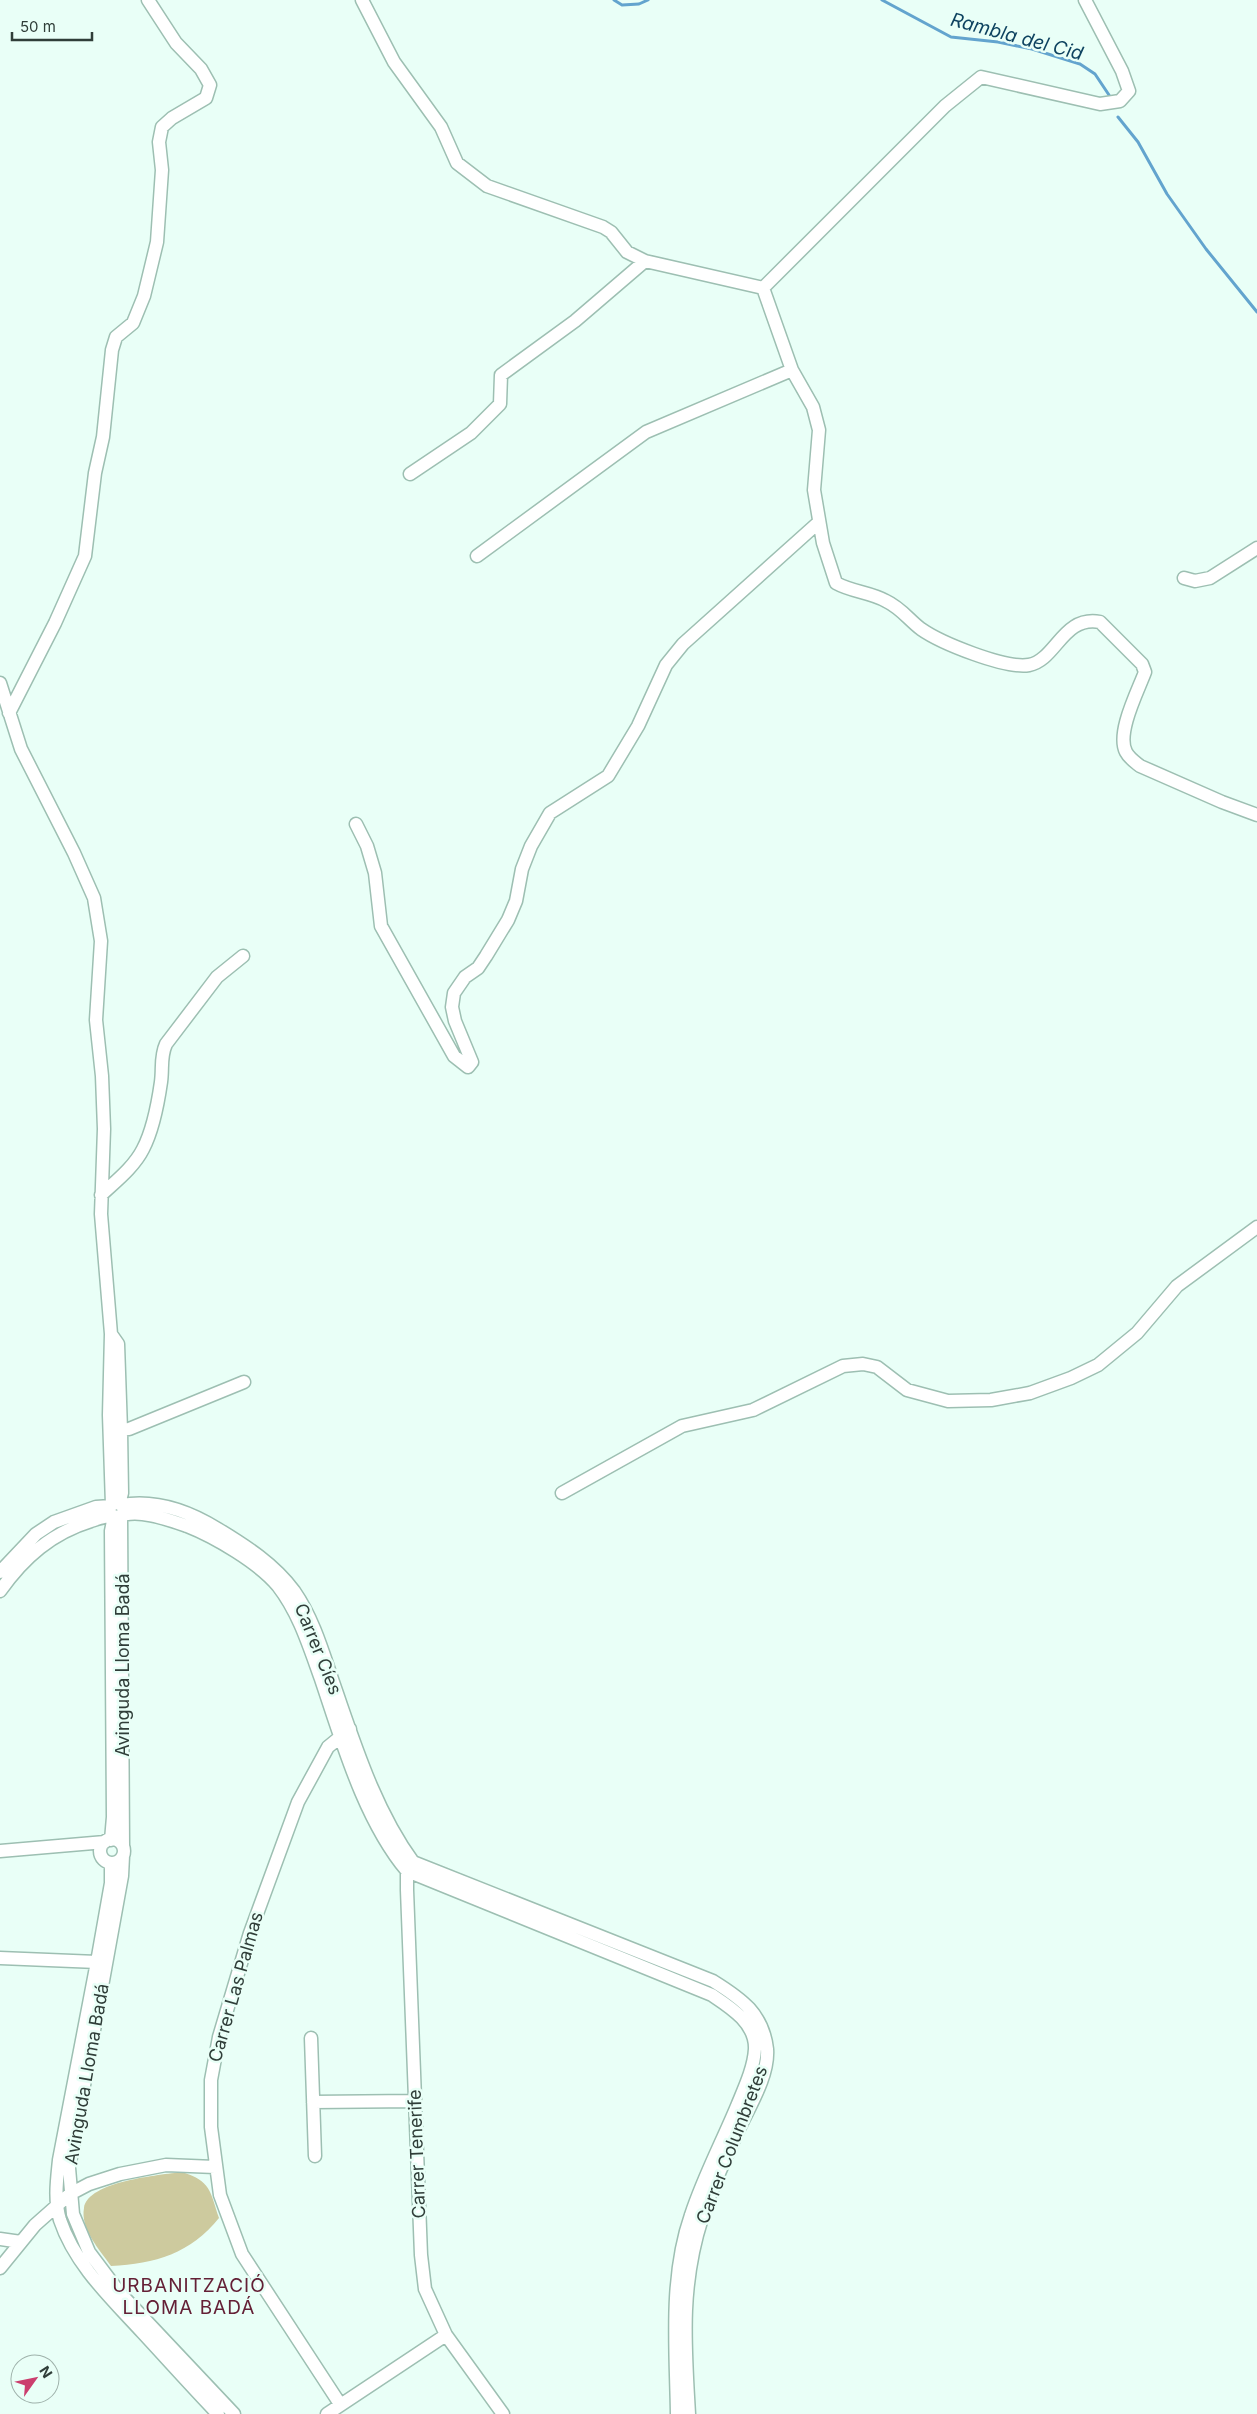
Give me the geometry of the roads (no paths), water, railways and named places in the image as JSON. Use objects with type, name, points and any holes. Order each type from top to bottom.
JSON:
[{"type":"street","points":[[9,713],[55,623],[84,556],[95,474],[103,437],[112,350],[116,338],[133,323],[158,242],[162,170],[159,142],[162,127],[172,118],[206,98],[210,85],[201,69],[176,43],[148,0]]},
{"type":"street","points":[[362,0],[394,62],[441,126],[456,163],[487,186],[604,227],[611,232],[627,252],[645,261],[764,288]]},
{"type":"street","points":[[764,288],[945,106],[981,77],[1100,104],[1120,101],[1129,91],[1122,71],[1085,0]]},
{"type":"street","points":[[410,474],[471,433],[500,404],[501,375],[575,321],[645,261]]},
{"type":"street","points":[[764,288],[792,370],[813,407],[819,430],[814,490],[829,566],[836,583],[847,590],[886,600],[903,611],[927,632],[962,649],[998,661],[1029,665],[1046,658],[1065,634],[1078,625],[1093,620],[1100,622],[1142,664],[1145,672],[1124,733],[1125,751],[1130,758],[1140,766],[1222,802],[1257,815]]},
{"type":"street","points":[[477,556],[646,432],[792,370]]},
{"type":"street","points":[[356,824],[367,846],[376,873],[381,926],[454,1056],[468,1066],[472,1062],[455,1021],[452,1008],[454,993],[465,978],[478,968],[505,926],[516,901],[522,869],[531,846],[550,813],[608,776],[638,726],[666,664],[683,644],[819,522]]},
{"type":"street","points":[[1184,578],[1195,582],[1210,578],[1257,548]]},
{"type":"street","name":"Avinguda Lloma Badá","points":[[0,683],[21,749],[84,874],[94,898],[102,941],[96,1020],[102,1076],[104,1129],[101,1195],[102,1240],[110,1338],[118,1344],[115,1430],[122,1493],[111,1531],[113,1817],[122,1876],[69,2168],[70,2194],[73,2214],[89,2252],[119,2292],[234,2414]]},
{"type":"street","points":[[101,1195],[129,1168],[143,1149],[156,1103],[161,1080],[161,1055],[166,1044],[217,977],[243,956]]},
{"type":"street","points":[[562,1493],[682,1426],[753,1410],[843,1366],[863,1364],[877,1367],[907,1390],[948,1401],[991,1400],[1030,1393],[1071,1378],[1098,1365],[1137,1333],[1177,1286],[1257,1227]]},
{"type":"street","points":[[115,1430],[129,1429],[244,1382]]},
{"type":"street","name":"Carrer Cíes","points":[[0,1572],[36,1534],[54,1522],[96,1508],[168,1519],[199,1531],[242,1556],[277,1585],[293,1609],[345,1732],[380,1831],[394,1856],[410,1867]]},
{"type":"street","name":"Carrer Cíes","points":[[0,1591],[26,1559],[54,1536],[71,1527],[116,1510]]},
{"type":"street","name":"Carrer Las Palmas","points":[[340,2404],[242,2254],[220,2195],[215,2168],[211,2126],[211,2080],[219,2038],[250,1933],[298,1802],[328,1747],[345,1732]]},
{"type":"street","points":[[0,1851],[70,1846],[84,1842],[116,1846],[118,1862],[107,1860],[70,1846]]},
{"type":"street","name":"Avinguda Lloma Badá","points":[[116,1846],[101,1850],[107,1860],[111,1883],[59,2160],[56,2188],[58,2207],[61,2221],[79,2258],[102,2290],[218,2414]]},
{"type":"street","name":"Carrer Tenerife","points":[[410,1867],[414,2101],[420,2255],[425,2289],[446,2335],[503,2414]]},
{"type":"street","name":"Carrer Columbretes","points":[[410,1867],[712,1995],[736,2012],[750,2031],[755,2047],[751,2067],[691,2214],[680,2256],[677,2280],[677,2414]]},
{"type":"street","name":"Carrer Columbretes","points":[[410,1867],[713,1981],[736,1995],[751,2009],[763,2028],[767,2051],[764,2071],[719,2172],[702,2218],[690,2260],[685,2301],[689,2414]]},
{"type":"street","points":[[0,1958],[97,1962]]},
{"type":"street","points":[[311,2038],[315,2156]]},
{"type":"street","points":[[313,2102],[414,2101]]},
{"type":"street","points":[[0,2268],[35,2226],[70,2194],[89,2184],[120,2174],[166,2165],[215,2168]]},
{"type":"street","points":[[0,2239],[21,2242]]},
{"type":"street","points":[[327,2414],[446,2335]]},
{"type":"waterway","name":"Rambla del Cid","points":[[614,0],[622,5],[639,4],[648,0]]},
{"type":"waterway","name":"Rambla del Cid","points":[[882,0],[951,37],[998,42],[1032,49],[1080,64],[1095,74],[1109,95]]},
{"type":"waterway","name":"Rambla del Cid","points":[[1118,117],[1138,142],[1167,194],[1206,249],[1257,312]]},
{"type":"district","name":"URBANITZACIÓ LLOMA BADÁ","points":[[189,2296]]}]
